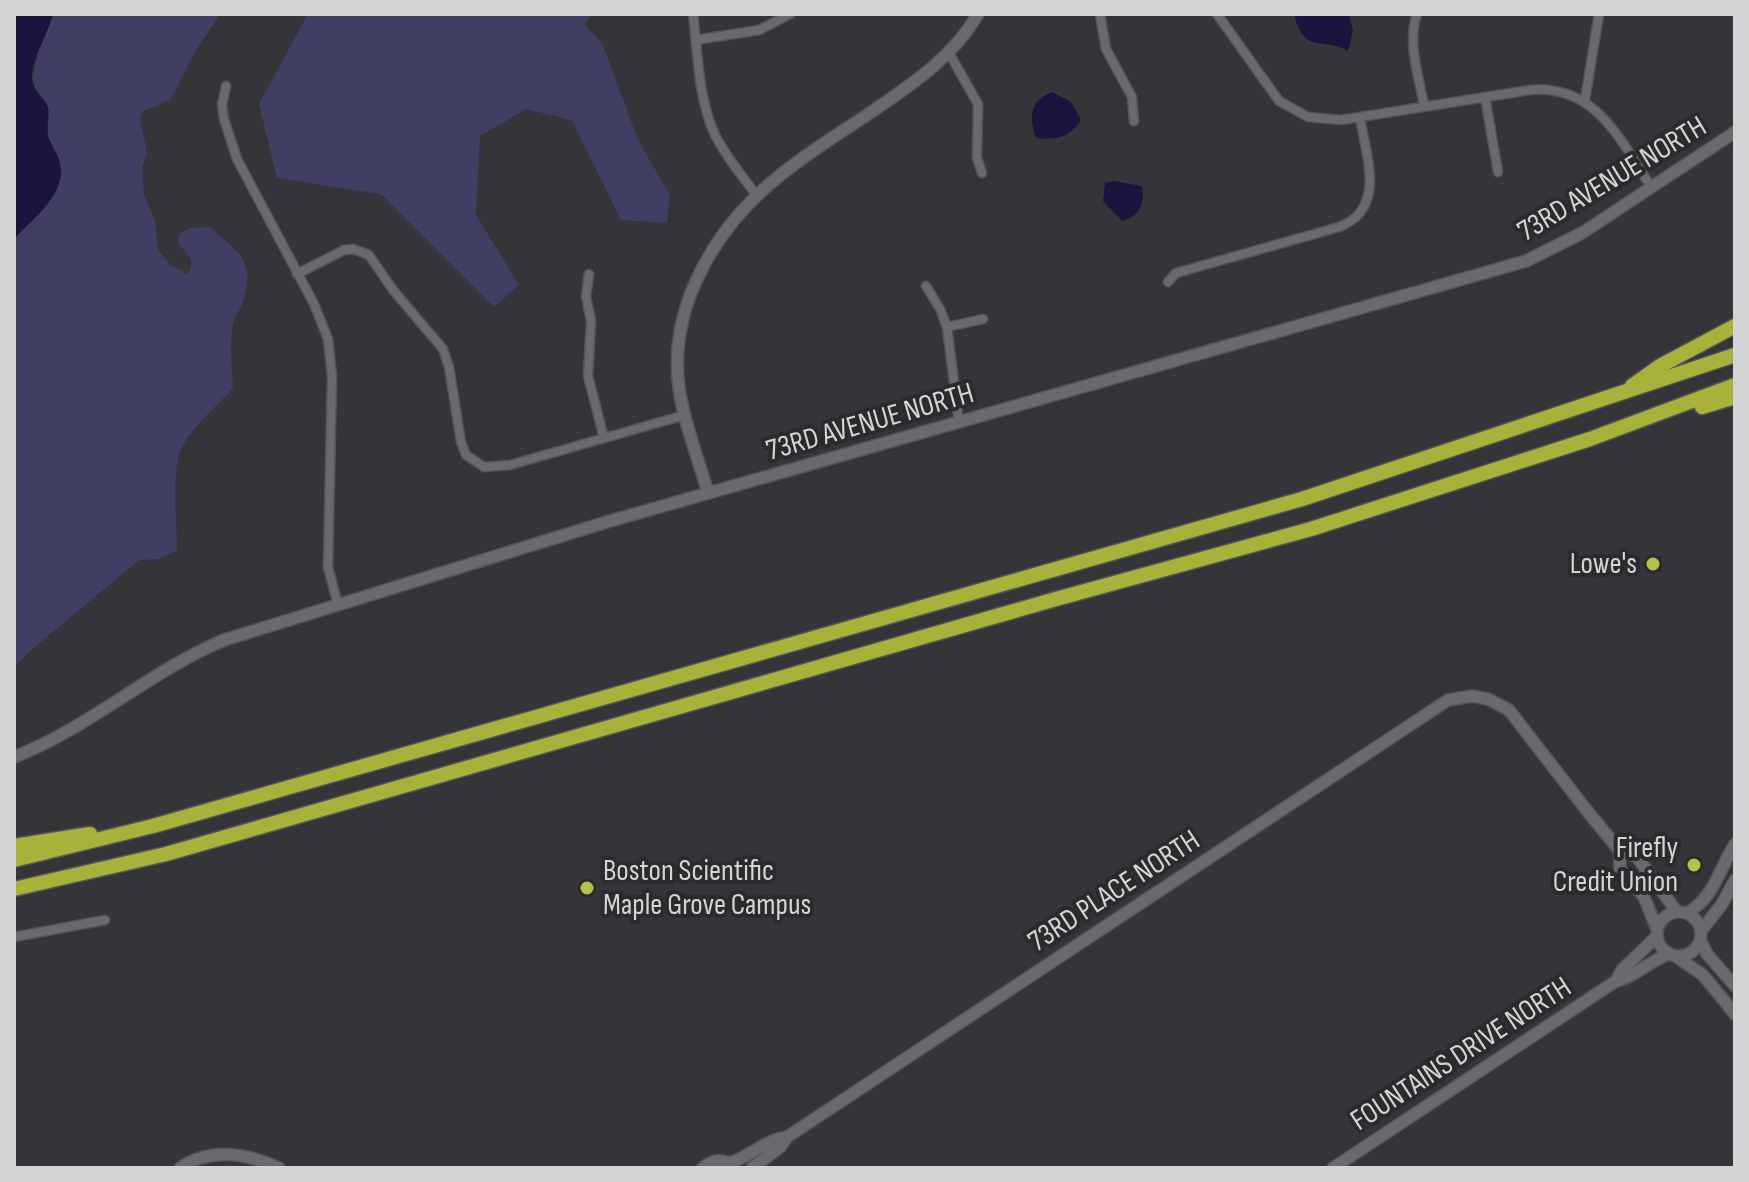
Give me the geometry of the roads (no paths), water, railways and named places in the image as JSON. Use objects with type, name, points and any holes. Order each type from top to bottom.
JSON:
[{"type":"highway","points":[[1618,395],[1660,366],[1735,326]]},
{"type":"highway","points":[[14,860],[86,844],[197,813],[1302,499],[1735,355]]},
{"type":"highway","points":[[1590,439],[1735,385]]},
{"type":"highway","points":[[14,898],[1056,599],[1311,529],[1590,439],[1735,397]]},
{"type":"highway","points":[[14,846],[197,813]]},
{"type":"highway","points":[[14,889],[140,861]]},
{"type":"street","points":[[693,14],[704,104],[709,120],[726,153],[757,196]]},
{"type":"street","points":[[696,40],[759,30],[790,14]]},
{"type":"street","points":[[708,493],[685,415],[679,388],[678,361],[679,335],[685,309],[706,260],[757,196],[794,164],[914,82],[949,53],[978,14]]},
{"type":"street","points":[[1100,14],[1106,49],[1132,97],[1134,121]]},
{"type":"street","points":[[1217,14],[1279,101],[1308,117],[1333,121],[1548,88],[1585,100],[1604,120],[1652,188]]},
{"type":"street","points":[[1417,14],[1413,45],[1424,106]]},
{"type":"street","points":[[1585,100],[1599,14]]},
{"type":"street","points":[[949,53],[978,104],[977,158],[982,173]]},
{"type":"street","points":[[226,86],[222,105],[224,119],[237,159],[322,321],[331,357],[328,567],[338,605]]},
{"type":"street","points":[[1485,97],[1498,172]]},
{"type":"street","points":[[1168,282],[1176,273],[1339,227],[1360,216],[1370,195],[1360,117]]},
{"type":"street","name":"73RD AVENUE NORTH","points":[[14,757],[65,733],[208,647],[708,493],[1496,272],[1573,239],[1735,132]]},
{"type":"street","points":[[297,274],[344,250],[353,249],[369,255],[393,290],[443,349],[463,449],[477,464],[491,467],[510,465],[685,415]]},
{"type":"street","points":[[589,274],[586,296],[591,321],[588,376],[604,438]]},
{"type":"street","points":[[926,286],[947,327],[959,422]]},
{"type":"street","points":[[947,327],[983,319]]},
{"type":"street","name":"73RD PLACE NORTH","points":[[752,1168],[780,1147],[787,1137],[1448,700],[1472,696],[1488,699],[1509,710],[1620,851]]},
{"type":"street","points":[[1657,933],[1665,917],[1702,904],[1735,844]]},
{"type":"street","points":[[1735,986],[1707,954],[1696,921],[1682,913],[1637,857],[1620,851],[1620,869],[1644,897],[1658,944],[1703,975],[1735,1014]]},
{"type":"street","points":[[1672,955],[1693,951],[1735,880]]},
{"type":"street","points":[[14,937],[105,920]]},
{"type":"street","name":"FOUNTAINS DRIVE NORTH","points":[[1616,981],[1622,970],[1657,933]]},
{"type":"street","name":"FOUNTAINS DRIVE NORTH","points":[[1333,1168],[1616,981],[1627,979],[1644,965],[1672,955]]},
{"type":"street","name":"73RD PLACE NORTH","points":[[703,1168],[717,1161],[732,1166],[773,1139],[787,1137]]},
{"type":"street","points":[[180,1168],[221,1153],[247,1156],[279,1168]]},
{"type":"place","name":"Lowe's","points":[[1653,564]]},
{"type":"place","name":"Firefly Credit Union","points":[[1694,865]]},
{"type":"place","name":"Boston Scientific Maple Grove Campus","points":[[587,888]]}]
